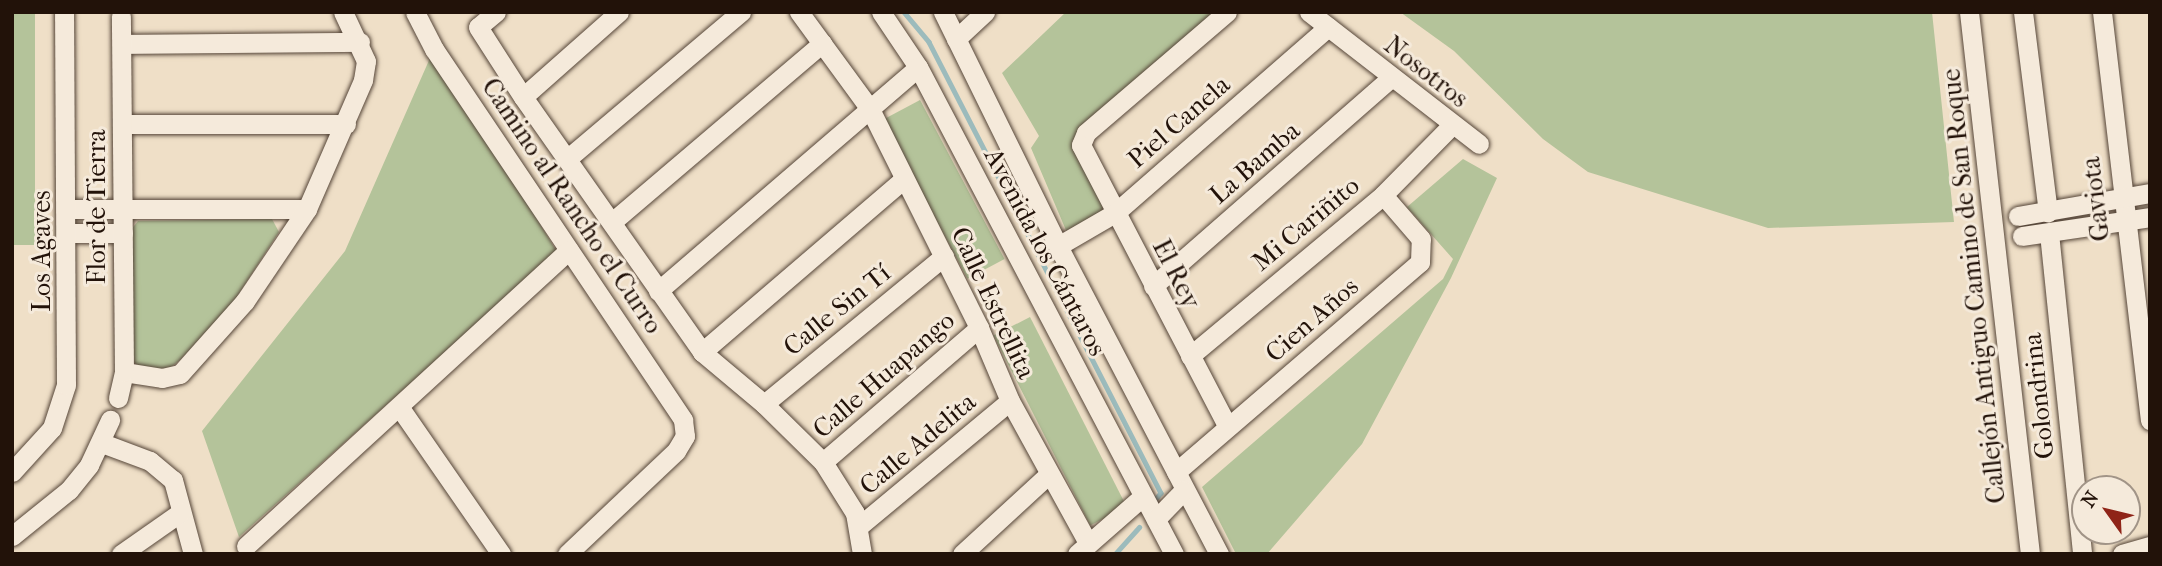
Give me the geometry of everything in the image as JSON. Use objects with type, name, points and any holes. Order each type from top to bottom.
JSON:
[{"type":"street","name":"Los Agaves","points":[[12,472],[52,428],[66,385],[69,209],[64,12]]},
{"type":"street","points":[[124,372],[162,378],[180,374],[245,302],[307,209],[363,80],[366,61],[360,41],[343,12]]},
{"type":"street","name":"Camino al Rancho el Curro","points":[[415,12],[434,49],[677,410],[685,429],[683,442],[668,460],[566,554]]},
{"type":"street","points":[[496,12],[474,20],[523,97],[702,352],[764,404],[823,462],[847,497],[859,527],[862,554]]},
{"type":"street","points":[[523,97],[619,12]]},
{"type":"street","points":[[567,159],[740,12]]},
{"type":"street","name":"Calle Estrellita","points":[[799,12],[870,109],[979,328],[1010,401],[1049,474],[1083,549]]},
{"type":"street","name":"Avenida los Cántaros","points":[[881,12],[918,67],[1174,554]]},
{"type":"street","name":"Avenida los Cántaros","points":[[943,12],[1058,246],[1219,554]]},
{"type":"street","points":[[956,39],[985,12]]},
{"type":"street","name":"El Rey","points":[[1227,12],[1086,133],[1081,145],[1227,425]]},
{"type":"street","name":"Nosotros","points":[[1309,12],[1451,126],[1479,145]]},
{"type":"street","name":"Callejón Antiguo Camino de San Roque","points":[[1969,12],[2030,554]]},
{"type":"street","points":[[2023,12],[2048,212]]},
{"type":"street","name":"Gaviota","points":[[2102,12],[2150,420]]},
{"type":"street","name":"Flor de Tierra","points":[[118,398],[124,372],[121,16]]},
{"type":"street","name":"Piel Canela","points":[[1058,246],[1115,213],[1328,27]]},
{"type":"street","points":[[123,44],[360,41]]},
{"type":"street","points":[[612,222],[821,43]]},
{"type":"street","points":[[659,291],[918,67]]},
{"type":"street","name":"La Bamba","points":[[1153,286],[1391,78]]},
{"type":"street","points":[[123,124],[346,124]]},
{"type":"street","name":"Mi Cariñito","points":[[1190,356],[1383,195],[1451,126]]},
{"type":"street","points":[[702,352],[905,179]]},
{"type":"street","points":[[2018,216],[2150,193]]},
{"type":"street","name":"Cien Años","points":[[1180,481],[1227,425],[1420,262],[1421,239],[1383,195]]},
{"type":"street","points":[[69,209],[307,209]]},
{"type":"street","points":[[2022,236],[2150,217]]},
{"type":"street","points":[[69,233],[123,233]]},
{"type":"street","name":"Golondrina","points":[[2049,233],[2082,554]]},
{"type":"street","points":[[246,546],[400,408],[569,250]]},
{"type":"street","name":"Calle Sin Tí","points":[[764,404],[944,256]]},
{"type":"street","name":"Calle Huapango","points":[[823,462],[979,328]]},
{"type":"street","name":"Calle Adelita","points":[[859,527],[1010,401]]},
{"type":"street","points":[[400,408],[501,554]]},
{"type":"street","points":[[12,536],[69,490],[102,443],[110,420]]},
{"type":"street","points":[[102,443],[164,469],[173,480],[193,554]]},
{"type":"street","points":[[961,554],[1049,474]]},
{"type":"street","points":[[1156,519],[1180,481]]},
{"type":"street","points":[[1083,549],[1142,497]]},
{"type":"street","points":[[121,554],[181,512]]},
{"type":"street","points":[[2122,554],[2150,546]]},
{"type":"green space","points":[[12,12],[35,12],[35,245],[12,245]]},
{"type":"green space","points":[[1066,12],[1222,12],[1073,141],[1105,212],[1068,235],[1031,148],[1039,136],[1002,73]]},
{"type":"green space","points":[[1400,12],[1932,12],[1954,222],[1768,228],[1588,172],[1543,139],[1454,51]]},
{"type":"green space","points":[[434,49],[557,252],[239,537],[202,431],[345,251]]},
{"type":"green space","points":[[920,100],[1005,259],[967,279],[883,120]]},
{"type":"green space","points":[[1463,159],[1497,178],[1451,278],[1362,444],[1267,554],[1236,554],[1202,487],[1443,279],[1453,259],[1407,207]]},
{"type":"green space","points":[[272,219],[279,232],[234,301],[181,359],[164,373],[137,366],[132,359],[130,231],[138,221]]},
{"type":"green space","points":[[1030,317],[1127,507],[1090,525],[993,336]]},
{"type":"waterway","points":[[904,12],[929,42],[1161,493],[1157,498]]},
{"type":"waterway","points":[[1115,554],[1139,527]]}]
